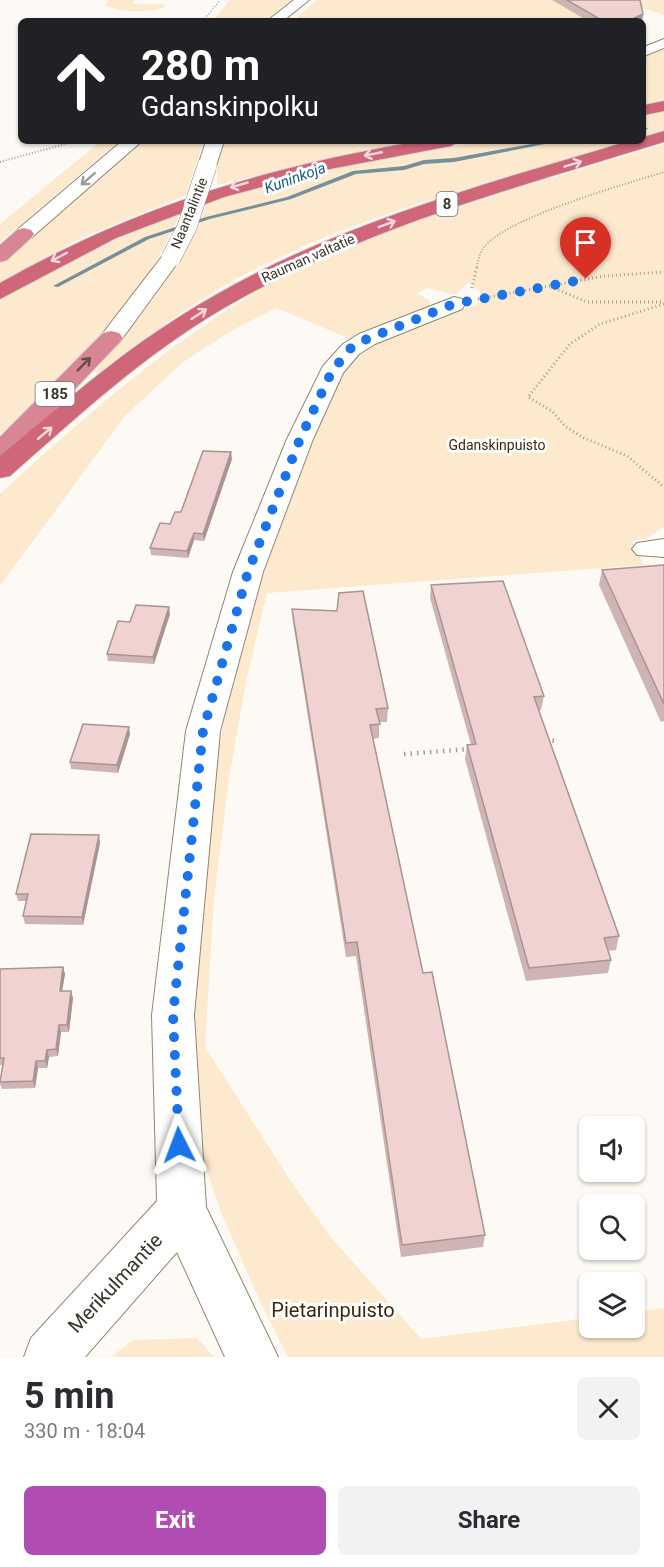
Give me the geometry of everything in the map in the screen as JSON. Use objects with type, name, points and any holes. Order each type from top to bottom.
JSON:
[{"type":"highway","points":[[646,110],[664,106]]},
{"type":"highway","name":"Rauman valtatie","points":[[646,142],[664,136]]},
{"type":"highway","points":[[0,292],[86,243],[174,206],[278,175],[436,144]]},
{"type":"highway","name":"Rauman valtatie","points":[[0,470],[160,339],[213,304],[272,272],[402,218],[638,144]]},
{"type":"highway","points":[[0,256],[24,234]]},
{"type":"highway","name":"185","points":[[0,452],[111,338]]},
{"type":"street","points":[[278,18],[303,0]]},
{"type":"street","points":[[288,18],[303,0]]},
{"type":"street","points":[[646,51],[664,43]]},
{"type":"street","points":[[24,234],[129,144]]},
{"type":"street","name":"Naantalintie","points":[[111,338],[171,258],[187,227],[214,144]]},
{"type":"street","points":[[252,1357],[182,1210],[174,1003],[203,731],[248,572],[300,439],[340,360],[351,348],[367,339],[454,304]]},
{"type":"street","name":"Merikulmantie","points":[[50,1357],[182,1210]]},
{"type":"path","points":[[205,18],[220,0]]},
{"type":"path","points":[[0,162],[65,144]]},
{"type":"path","points":[[454,304],[471,292],[476,278],[477,264],[485,245],[503,230],[664,172]]},
{"type":"path","points":[[454,304],[604,276],[664,272]]},
{"type":"path","points":[[549,285],[587,302],[664,303]]},
{"type":"path","points":[[664,303],[600,324],[570,344],[528,397],[552,411],[566,427],[584,438],[627,456],[664,487]]},
{"type":"path","points":[[535,741],[557,741]]},
{"type":"path","points":[[404,754],[477,748]]},
{"type":"green space","points":[[108,0],[134,0],[132,4],[165,4],[164,8],[127,11],[106,5]]},
{"type":"green space","points":[[230,0],[291,0],[269,18],[215,18]]},
{"type":"green space","points":[[317,0],[664,0],[664,15],[643,8],[610,18],[296,18]]},
{"type":"green space","points":[[664,48],[664,102],[646,106],[646,55]]},
{"type":"green space","points":[[664,110],[664,131],[646,136],[646,114]]},
{"type":"green space","points":[[97,144],[115,144],[0,242],[0,224]]},
{"type":"green space","points":[[137,144],[203,144],[186,195],[81,238],[0,283],[0,264]]},
{"type":"green space","points":[[225,144],[410,144],[335,157],[217,185],[217,166]]},
{"type":"green space","points":[[466,144],[620,144],[416,205],[310,244],[212,293],[155,331],[101,372],[94,372],[158,292],[185,250],[207,203],[274,181],[379,158]]},
{"type":"green space","name":"Gdanskinpuisto","points":[[664,144],[664,527],[647,538],[632,541],[644,565],[267,593],[247,677],[229,778],[214,899],[205,1047],[292,1183],[330,1236],[421,1339],[579,1319],[579,1338],[645,1338],[645,1311],[664,1308],[664,1357],[288,1357],[259,1299],[222,1215],[196,1138],[189,1023],[213,778],[228,701],[261,573],[341,367],[373,342],[488,299],[468,282],[456,295],[427,288],[417,293],[430,301],[430,308],[353,340],[276,308],[231,331],[183,362],[125,416],[0,586],[0,494],[132,379],[202,327],[275,281],[321,257],[370,237]]},
{"type":"green space","points":[[182,207],[149,273],[128,303],[79,359],[0,437],[0,299],[38,275]]},
{"type":"green space","points":[[197,1338],[214,1357],[111,1357],[133,1340]]},
{"type":"building","points":[[567,0],[640,0],[643,14],[634,18],[598,18]]},
{"type":"building","points":[[203,451],[231,452],[203,534],[194,533],[187,551],[150,548],[160,523],[170,524],[175,512],[181,512]]},
{"type":"building","points":[[664,565],[664,704],[602,570]]},
{"type":"building","points":[[503,581],[544,696],[534,697],[619,936],[604,938],[611,960],[529,968],[467,745],[476,744],[431,585]]},
{"type":"building","points":[[363,591],[388,708],[376,709],[380,724],[370,725],[423,973],[432,972],[485,1235],[402,1245],[357,942],[346,943],[292,609],[337,611],[339,593]]},
{"type":"building","points":[[136,605],[169,607],[153,657],[107,654],[118,621],[130,622]]},
{"type":"building","points":[[83,724],[129,727],[117,765],[70,762]]},
{"type":"building","points":[[31,834],[99,835],[82,917],[23,916],[28,894],[16,894]]},
{"type":"building","points":[[63,967],[60,991],[71,991],[67,1025],[59,1025],[56,1049],[47,1050],[45,1061],[36,1061],[33,1081],[0,1082],[4,1058],[0,1058],[0,969]]},
{"type":"waterway","name":"Kuninkoja","points":[[56,286],[147,238],[208,218],[289,198],[355,172],[404,168],[424,162],[454,160],[541,144]]},
{"type":"route","points":[[179,1145],[173,1015],[203,731],[248,572],[300,439],[332,371],[351,348],[367,339],[454,304],[586,279]]},
{"type":"park label","name":"Pietarinpuisto","points":[[333,1310]]}]
